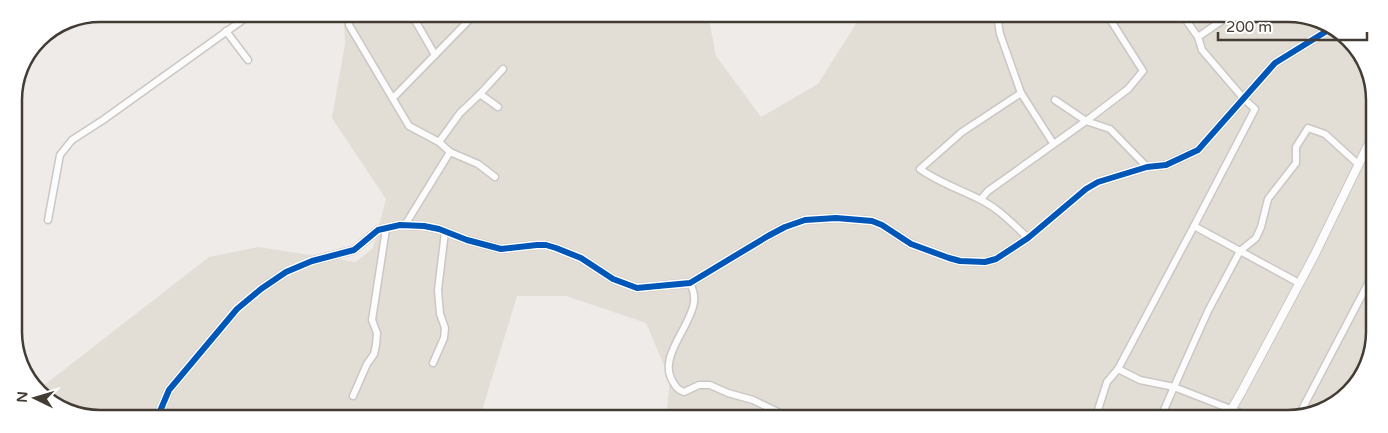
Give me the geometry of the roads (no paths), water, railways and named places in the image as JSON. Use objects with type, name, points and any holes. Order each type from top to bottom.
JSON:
[{"type":"street","points":[[48,220],[60,155],[72,140],[104,120],[240,22]]},
{"type":"street","points":[[349,22],[349,26],[410,126],[439,142],[450,152],[478,164],[495,177]]},
{"type":"street","points":[[416,22],[435,55]]},
{"type":"street","points":[[393,98],[467,22]]},
{"type":"street","points":[[998,22],[1000,34],[1020,93],[1053,143]]},
{"type":"street","points":[[981,199],[988,191],[1128,89],[1144,71],[1112,22]]},
{"type":"street","points":[[1098,410],[1107,382],[1118,369],[1255,109],[1244,99],[1202,50],[1198,37],[1187,22]]},
{"type":"street","points":[[1198,37],[1220,22]]},
{"type":"street","points":[[226,32],[248,60]]},
{"type":"street","points":[[161,410],[170,390],[237,309],[261,289],[286,272],[312,261],[354,250],[378,230],[400,225],[424,226],[501,249],[546,245],[581,258],[613,279],[636,288],[690,283],[768,236],[785,227],[805,220],[843,218],[872,221],[882,225],[911,244],[949,258],[960,261],[985,262],[996,259],[1028,238],[1086,189],[1098,182],[1147,167],[1166,165],[1198,150],[1275,63],[1325,32]]},
{"type":"street","points":[[439,142],[460,113],[503,69]]},
{"type":"street","points":[[1020,93],[962,132],[920,169],[932,178],[981,199],[1003,215],[1028,238]]},
{"type":"street","points":[[480,94],[498,107]]},
{"type":"street","points":[[1055,100],[1086,121],[1110,129],[1147,167]]},
{"type":"street","points":[[1164,410],[1208,311],[1240,251],[1256,238],[1268,199],[1296,163],[1296,147],[1308,128],[1325,134],[1358,164]]},
{"type":"street","points":[[405,225],[450,152]]},
{"type":"street","points":[[1118,369],[1140,380],[1174,387],[1231,410],[1314,256],[1358,164],[1366,152]]},
{"type":"street","points":[[1194,226],[1299,283]]},
{"type":"street","points":[[353,396],[367,364],[374,354],[376,345],[377,333],[372,320],[386,229]]},
{"type":"street","points":[[433,363],[444,338],[445,328],[440,314],[438,290],[445,232]]},
{"type":"street","points":[[690,283],[694,291],[692,308],[673,349],[668,365],[669,376],[677,388],[684,392],[699,385],[710,385],[728,393],[753,400],[774,410]]},
{"type":"street","points":[[1302,409],[1366,287]]}]
